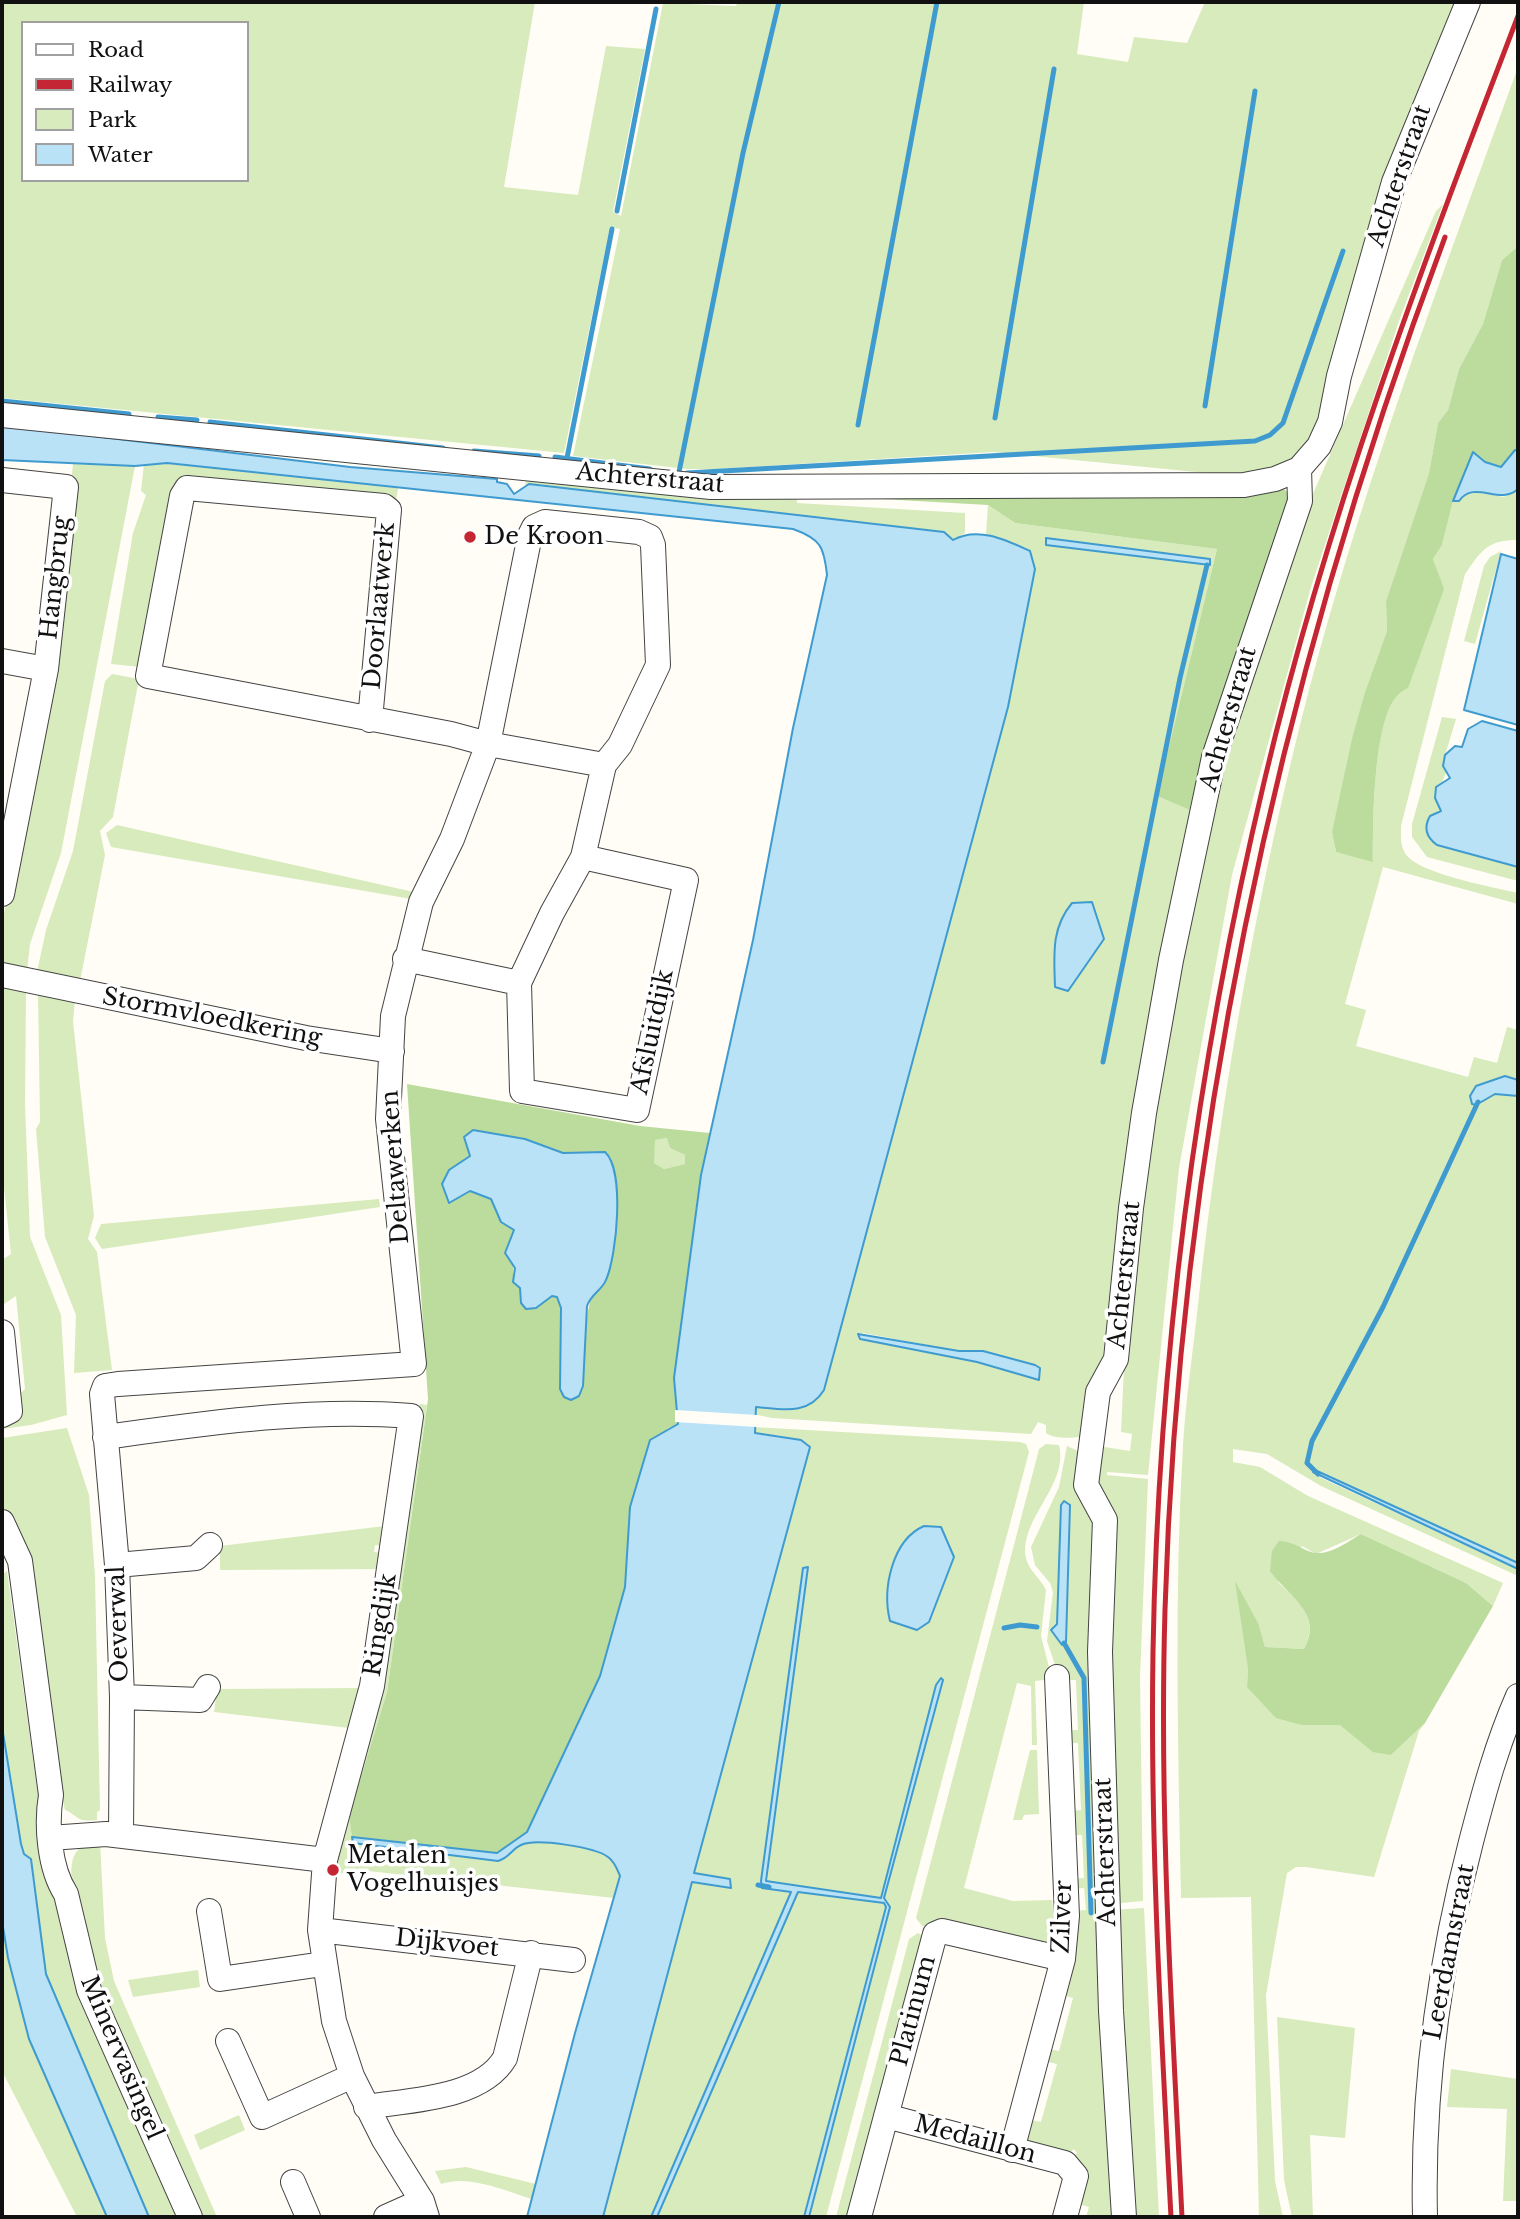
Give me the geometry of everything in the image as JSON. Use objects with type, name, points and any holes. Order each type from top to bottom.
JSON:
[{"type":"street","name":"Achterstraat","points":[[2,415],[711,487],[1244,485],[1275,479],[1299,469],[1319,446],[1330,422],[1339,376],[1394,182],[1468,2]]},
{"type":"street","name":"Achterstraat","points":[[1124,2217],[1111,2011],[1100,1666],[1105,1520],[1086,1485],[1098,1392],[1116,1360],[1131,1208],[1171,960],[1214,757],[1300,501],[1299,469]]},
{"type":"street","name":"Hangbrug","points":[[2,480],[66,487],[46,669],[9,816],[2,894]]},
{"type":"street","name":"Doorlaatwerk","points":[[187,488],[384,506],[390,515],[370,720],[148,676],[182,496],[187,488]]},
{"type":"street","name":"Deltawerken","points":[[104,1425],[102,1394],[105,1386],[414,1364],[388,1119],[393,1016],[421,902],[452,839],[488,744],[534,527],[545,522],[639,532],[650,537],[653,545],[658,665],[620,745],[604,765]]},
{"type":"street","name":"Hangbrug","points":[[2,661],[46,669]]},
{"type":"street","points":[[370,720],[604,765]]},
{"type":"street","name":"Afsluitdijk","points":[[583,857],[686,880],[636,1110],[522,1091],[519,983],[552,913],[583,857],[604,765]]},
{"type":"street","points":[[405,960],[519,983]]},
{"type":"street","name":"Stormvloedkering","points":[[2,975],[306,1038],[392,1051]]},
{"type":"street","points":[[2,1332],[10,1410],[2,1415]]},
{"type":"street","name":"Ringdijk","points":[[104,1425],[286,1415],[365,1413],[411,1416],[372,1686],[325,1860]]},
{"type":"street","name":"Oeverwal","points":[[104,1425],[117,1565],[122,1697],[121,1836]]},
{"type":"street","name":"Minervasingel","points":[[2,1522],[15,1545],[51,1794],[48,1815],[58,1837],[60,1885],[66,1894],[89,1990],[190,2217]]},
{"type":"street","points":[[117,1565],[196,1558],[210,1545]]},
{"type":"street","name":"Minervasingel","points":[[2,1547],[20,1581]]},
{"type":"street","name":"Zilver","points":[[1012,2150],[1063,1959],[1067,1907],[1057,1677]]},
{"type":"street","points":[[122,1697],[200,1700],[208,1687]]},
{"type":"street","name":"Leerdamstraat","points":[[1425,2217],[1430,2064],[1443,1966],[1457,1898],[1508,1750],[1518,1696]]},
{"type":"street","points":[[58,1837],[121,1836],[325,1860],[320,1930],[323,1964],[334,2021],[352,2076],[366,2107],[424,2209],[386,2217]]},
{"type":"street","points":[[209,1911],[220,1979],[323,1964]]},
{"type":"street","name":"Dijkvoet","points":[[320,1930],[573,1959]]},
{"type":"street","name":"Platinum","points":[[859,2217],[935,1934],[943,1931],[1063,1959]]},
{"type":"street","points":[[366,2107],[467,2089],[484,2081],[495,2071],[505,2058],[531,1953]]},
{"type":"street","points":[[228,2041],[261,2117],[352,2076]]},
{"type":"street","name":"Medaillon","points":[[886,2116],[1065,2163],[1076,2176],[1065,2217]]},
{"type":"street","points":[[293,2182],[308,2217]]},
{"type":"green space","points":[[2,2],[535,2],[504,187],[578,195],[606,46],[645,49],[613,212],[621,216],[663,3],[736,6],[738,2],[1084,2],[1077,54],[1128,62],[1134,37],[1187,43],[1205,2],[1461,2],[1324,410],[1302,459],[1247,477],[993,452],[716,469],[687,469],[573,456],[620,229],[610,227],[564,453],[2,398]]},
{"type":"green space","points":[[1518,67],[1518,240],[1516,248],[1502,260],[1483,324],[1459,369],[1448,410],[1438,423],[1429,473],[1386,601],[1387,631],[1365,692],[1332,832],[1336,852],[1373,861],[1376,776],[1382,730],[1395,697],[1408,687],[1443,589],[1433,559],[1442,545],[1453,501],[1459,501],[1463,496],[1474,492],[1504,497],[1518,489],[1518,540],[1492,544],[1465,574],[1401,833],[1403,850],[1412,861],[1457,879],[1518,893],[1518,904],[1383,867],[1345,1004],[1366,1010],[1356,1046],[1468,1077],[1474,1057],[1497,1063],[1507,1027],[1518,1030],[1518,1080],[1505,1076],[1480,1101],[1495,1094],[1518,1096],[1518,1563],[1327,1475],[1319,1477],[1518,1569],[1518,1576],[1321,1486],[1267,1454],[1233,1449],[1233,1462],[1260,1467],[1308,1496],[1503,1583],[1493,1606],[1466,1583],[1361,1534],[1316,1554],[1302,1546],[1278,1582],[1305,1612],[1310,1629],[1304,1649],[1265,1647],[1259,1625],[1248,1668],[1247,1687],[1302,1725],[1340,1725],[1391,1755],[1425,1723],[1419,1731],[1374,1877],[1306,1867],[1296,1867],[1287,1873],[1266,1995],[1275,2181],[1283,2217],[1259,2217],[1251,1897],[1181,1898],[1178,1672],[1180,1502],[1186,1410],[1206,1232],[1239,1015],[1266,872],[1321,645],[1400,395]]},
{"type":"green space","points":[[1443,204],[1399,321],[1311,587],[1232,875],[1179,1168],[1148,1475],[1107,1472],[1107,1475],[1148,1479],[1140,1677],[1143,1901],[1110,1904],[1091,1484],[1098,1446],[1130,1451],[1132,1434],[1121,1432],[1129,1261],[1208,814],[1302,519],[1436,211]]},
{"type":"green space","points":[[1518,240],[1518,451],[1515,450],[1501,467],[1485,462],[1473,452],[1453,501],[1442,545],[1433,559],[1444,589],[1408,688],[1395,698],[1382,731],[1376,777],[1373,862],[1336,852],[1332,832],[1352,739],[1365,692],[1387,631],[1386,601],[1429,473],[1438,423],[1448,410],[1459,369],[1483,324],[1502,260],[1516,248]]},
{"type":"green space","points":[[167,463],[398,488],[396,502],[180,480],[140,667],[111,664],[133,533],[146,495],[141,491],[144,464]]},
{"type":"green space","points":[[73,464],[135,466],[61,853],[30,944],[27,971],[2,965],[2,924],[53,651]]},
{"type":"green space","points":[[527,475],[796,491],[797,503],[965,513],[965,533],[953,540],[944,532],[525,485]]},
{"type":"green space","points":[[1281,486],[1289,494],[1199,814],[1157,796],[1217,549],[1015,523],[988,505],[810,495]]},
{"type":"green space","points":[[988,505],[1015,523],[1217,549],[1157,796],[1199,814],[1113,1353],[1080,1437],[1062,1438],[1049,1435],[1046,1433],[1046,1425],[1038,1422],[1031,1434],[772,1418],[753,1414],[755,1407],[800,1409],[1024,549],[986,534]],"holes":[[[1046,538],[1209,559],[1210,565],[1047,545]],[[859,1334],[959,1351],[1039,1380],[977,1362],[860,1339]]]},
{"type":"green space","points":[[1501,551],[1475,644],[1464,641],[1484,566],[1490,557]]},
{"type":"green space","points":[[112,674],[139,679],[113,817],[100,831],[105,855],[80,981],[37,972],[46,930],[73,851],[105,681]]},
{"type":"green space","points":[[1442,717],[1456,719],[1443,762],[1446,773],[1435,798],[1440,809],[1428,822],[1428,835],[1437,845],[1518,867],[1518,881],[1427,857],[1412,837],[1412,824]]},
{"type":"green space","points":[[117,825],[418,893],[417,900],[111,847],[106,833]]},
{"type":"green space","points":[[2,985],[26,990],[25,1104],[30,1237],[61,1315],[67,1415],[31,1425],[2,1429],[6,1412],[25,1389],[16,1296],[4,1304],[2,1260],[11,1254],[2,1168]]},
{"type":"green space","points":[[38,994],[75,1000],[73,1021],[94,1216],[88,1239],[97,1252],[112,1370],[74,1373],[76,1315],[45,1237],[36,1129],[40,1122]]},
{"type":"green space","points":[[407,1084],[640,1126],[710,1133],[701,1175],[674,1378],[678,1424],[667,1429],[630,1507],[625,1587],[600,1676],[527,1832],[497,1853],[352,1837],[349,1816],[387,1692],[428,1399]],"holes":[[[473,1130],[525,1139],[563,1153],[605,1152],[611,1158],[616,1176],[612,1262],[605,1283],[591,1297],[586,1321],[560,1389],[561,1308],[557,1297],[552,1295],[545,1302],[513,1282],[514,1230],[501,1222],[492,1199],[470,1191],[449,1203],[442,1184],[449,1170],[470,1155]],[[667,1138],[670,1148],[685,1155],[685,1164],[664,1169],[654,1163],[655,1140]]]},
{"type":"green space","points":[[668,1138],[670,1148],[685,1155],[685,1164],[664,1169],[654,1163],[654,1140]]},
{"type":"green space","points":[[379,1199],[380,1207],[102,1249],[95,1238],[101,1224]]},
{"type":"green space","points":[[427,1405],[387,1692],[349,1816],[353,1843],[498,1861],[521,1845],[529,1843],[579,1847],[601,1853],[614,1863],[620,1876],[614,1898],[350,1869],[349,1874],[330,1872],[418,1406]]},
{"type":"green space","points":[[753,1427],[1020,1442],[1026,1444],[1029,1452],[826,2217],[809,2217],[890,1908],[884,1899],[943,1680],[936,1685],[881,1898],[767,1882],[805,1567],[761,1881],[757,1887],[791,1892],[651,2217],[603,2217],[692,1882],[731,1887],[730,1879],[694,1873],[810,1448],[782,1436],[755,1433]],"holes":[[[941,1527],[954,1557],[929,1622],[888,1597],[895,1560]]]},
{"type":"green space","points":[[67,1428],[89,1495],[95,1577],[100,1810],[97,1812],[97,1820],[90,1821],[65,1810],[2,1514],[2,1438]]},
{"type":"green space","points":[[1046,1444],[1059,1445],[1060,1460],[1051,1488],[1030,1529],[1026,1558],[1046,1590],[1041,1636],[1052,1679],[1035,1681],[1037,1745],[1032,1745],[1031,1686],[1017,1683],[964,1888],[1013,1901],[1052,1900],[1055,1932],[1050,1951],[922,1926],[916,1918],[1039,1449]]},
{"type":"green space","points":[[1067,1446],[1080,1452],[1102,1523],[1121,2217],[1086,2217],[1089,2207],[1075,2203],[1070,2160],[1077,2153],[1074,2149],[1066,2156],[1029,2147],[1023,2136],[1026,2119],[1041,2122],[1057,2064],[1041,2060],[1044,2048],[1059,2051],[1073,1998],[1063,1995],[1077,1947],[1071,1945],[1074,1911],[1086,1910],[1084,1888],[1073,1889],[1072,1879],[1084,1878],[1082,1835],[1071,1835],[1071,1811],[1081,1810],[1078,1743],[1068,1743],[1067,1730],[1078,1730],[1076,1680],[1066,1680],[1056,1668],[1047,1641],[1053,1592],[1050,1583],[1035,1565],[1031,1547],[1059,1487]],"holes":[[[1062,1503],[1070,1505],[1066,1642],[1063,1645],[1053,1625],[1057,1624]]]},
{"type":"green space","points":[[385,1526],[383,1546],[375,1545],[374,1552],[382,1553],[380,1569],[220,1570],[220,1546]]},
{"type":"green space","points":[[1361,1534],[1466,1583],[1493,1606],[1425,1723],[1391,1755],[1373,1752],[1340,1725],[1302,1725],[1276,1718],[1247,1687],[1248,1668],[1235,1581],[1259,1625],[1265,1647],[1304,1649],[1310,1626],[1307,1616],[1270,1571],[1272,1551],[1279,1541],[1323,1553]]},
{"type":"green space","points":[[7,1571],[37,1788],[68,1951],[176,2217],[149,2217],[46,1974],[31,1859],[24,1854],[21,1844],[3,1733],[2,1575]]},
{"type":"green space","points":[[360,1688],[349,1728],[214,1712],[217,1689]]},
{"type":"green space","points":[[1030,1750],[1037,1750],[1039,1814],[1024,1815],[1022,1820],[1013,1820]]},
{"type":"green space","points":[[100,1841],[105,1938],[114,1981],[217,2217],[199,2217],[142,2091],[97,1977],[81,1926],[72,1884],[74,1856],[82,1847]]},
{"type":"green space","points":[[798,1892],[884,1903],[886,1907],[804,2217],[657,2217]]},
{"type":"green space","points":[[1144,1908],[1159,2217],[1127,2217],[1111,1910]]},
{"type":"green space","points":[[2,1921],[29,2039],[107,2217],[77,2217],[2,2071]]},
{"type":"green space","points":[[918,1933],[926,1938],[852,2217],[836,2217],[909,1939]]},
{"type":"green space","points":[[198,1970],[200,1987],[133,1997],[128,1980]]},
{"type":"green space","points":[[1277,2017],[1355,2028],[1345,2138],[1310,2135],[1313,2217],[1292,2217],[1284,2180]]},
{"type":"green space","points":[[1451,2069],[1518,2079],[1518,2201],[1503,2201],[1507,2109],[1447,2107]]},
{"type":"green space","points":[[239,2115],[245,2130],[200,2150],[194,2135]]},
{"type":"green space","points":[[466,2167],[536,2184],[532,2199],[475,2182],[452,2181],[441,2184],[435,2171]]},
{"type":"water","points":[[2,425],[350,467],[497,479],[497,482],[507,484],[514,494],[529,484],[944,532],[953,540],[982,534],[1030,551],[1035,569],[1008,707],[824,1390],[810,1404],[794,1409],[756,1407],[755,1433],[801,1440],[810,1447],[694,1873],[730,1879],[731,1888],[692,1882],[603,2217],[527,2217],[575,2033],[620,1876],[614,1863],[601,1853],[552,1843],[521,1845],[498,1861],[353,1843],[352,1837],[497,1853],[527,1832],[600,1676],[625,1587],[630,1507],[650,1440],[678,1424],[674,1378],[701,1175],[753,940],[793,728],[827,575],[822,551],[810,536],[793,529],[167,463],[135,466],[2,460]]},
{"type":"water","points":[[1515,450],[1518,451],[1518,489],[1503,495],[1472,492],[1459,501],[1453,501],[1473,452],[1485,462],[1501,467]]},
{"type":"water","points":[[1046,538],[1210,559],[1210,565],[1046,545]]},
{"type":"water","points":[[1501,554],[1518,559],[1518,725],[1464,710]]},
{"type":"water","points":[[1482,721],[1518,731],[1518,867],[1437,845],[1427,832],[1430,816],[1441,811],[1435,798],[1436,787],[1450,778],[1443,766],[1445,755],[1455,746],[1462,747],[1468,729]]},
{"type":"water","points":[[1092,902],[1104,939],[1068,991],[1055,987],[1055,942],[1060,922],[1072,903]]},
{"type":"water","points":[[1505,1076],[1518,1080],[1518,1096],[1495,1094],[1476,1105],[1472,1104],[1470,1096],[1476,1086]]},
{"type":"water","points":[[473,1130],[525,1139],[563,1153],[605,1152],[611,1162],[617,1194],[613,1252],[606,1280],[587,1306],[583,1386],[579,1396],[571,1400],[564,1397],[560,1389],[561,1308],[557,1297],[552,1296],[536,1308],[526,1309],[521,1303],[520,1288],[513,1282],[515,1268],[505,1253],[514,1230],[501,1222],[491,1199],[470,1191],[449,1203],[442,1184],[449,1170],[470,1156],[464,1137]]},
{"type":"water","points":[[858,1334],[959,1351],[983,1351],[1035,1365],[1040,1368],[1039,1380],[977,1362],[860,1339]]},
{"type":"water","points":[[1317,1471],[1518,1563],[1518,1569],[1313,1472]]},
{"type":"water","points":[[1064,1501],[1070,1505],[1066,1642],[1062,1645],[1051,1630],[1057,1624],[1061,1505]]},
{"type":"water","points":[[924,1526],[941,1527],[954,1557],[929,1622],[917,1630],[890,1621],[887,1595],[897,1554],[904,1542]]},
{"type":"water","points":[[808,1567],[766,1881],[881,1898],[936,1685],[941,1678],[943,1680],[884,1898],[890,1907],[809,2217],[804,2217],[886,1907],[884,1903],[798,1892],[657,2217],[651,2217],[791,1892],[762,1888],[761,1881],[803,1568]]},
{"type":"water","points":[[2,1676],[3,1733],[21,1844],[24,1854],[31,1859],[46,1974],[149,2217],[107,2217],[29,2039],[8,1958],[2,1921]]},
{"type":"pier","points":[[675,1410],[757,1415],[757,1427],[675,1422]]},
{"type":"waterway","points":[[679,472],[743,153],[779,2]]},
{"type":"waterway","points":[[858,425],[937,2]]},
{"type":"waterway","points":[[617,211],[656,9]]},
{"type":"waterway","points":[[995,418],[1054,69]]},
{"type":"waterway","points":[[1205,406],[1255,91]]},
{"type":"waterway","points":[[567,458],[612,229]]},
{"type":"waterway","points":[[687,473],[1255,441],[1270,435],[1283,423],[1343,251]]},
{"type":"waterway","points":[[2,401],[129,414]]},
{"type":"waterway","points":[[158,417],[197,420]]},
{"type":"waterway","points":[[210,422],[443,448]]},
{"type":"waterway","points":[[474,451],[539,456]]},
{"type":"waterway","points":[[555,457],[650,469]]},
{"type":"waterway","points":[[1103,1062],[1180,678],[1207,565]]},
{"type":"waterway","points":[[1318,1474],[1307,1463],[1312,1441],[1383,1307],[1478,1102]]},
{"type":"waterway","points":[[1004,1628],[1020,1625],[1037,1627]]},
{"type":"waterway","points":[[1064,1643],[1084,1678],[1091,1913]]},
{"type":"waterway","points":[[758,1885],[769,1887]]},
{"type":"railway","points":[[1171,2217],[1155,1864],[1153,1652],[1163,1431],[1185,1212],[1201,1102],[1241,885],[1265,778],[1317,584],[1412,298],[1518,16]]},
{"type":"railway","points":[[1182,2217],[1168,1914],[1164,1686],[1174,1433],[1191,1258],[1216,1084],[1248,912],[1287,741],[1333,572],[1386,404],[1445,237]]},
{"type":"place","name":"De Kroon","points":[[470,537]]},
{"type":"place","name":"Metalen Vogelhuisjes","points":[[333,1870]]}]
